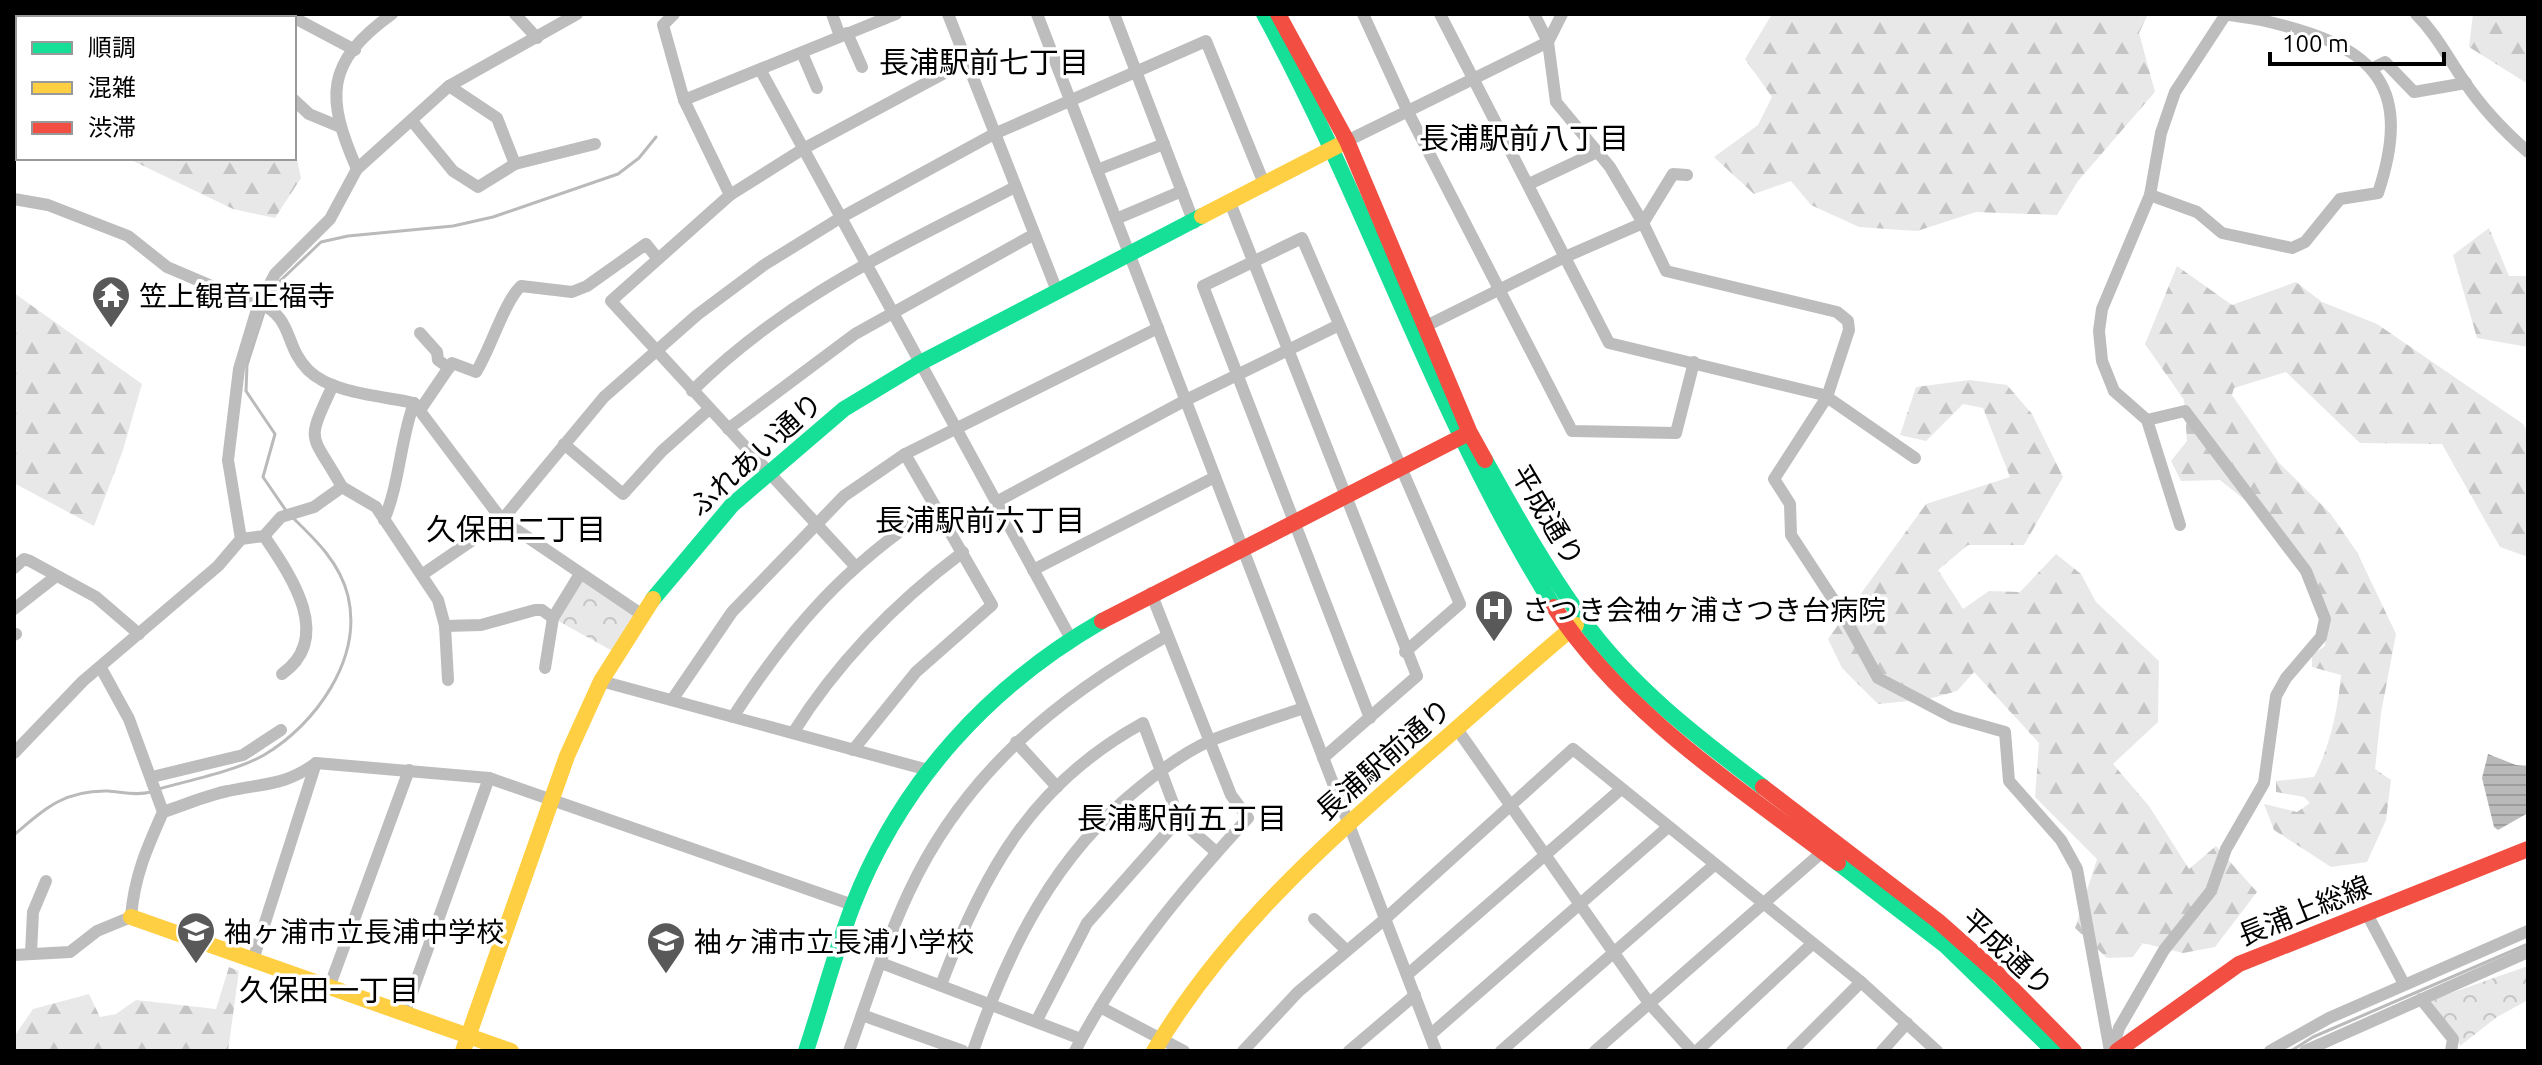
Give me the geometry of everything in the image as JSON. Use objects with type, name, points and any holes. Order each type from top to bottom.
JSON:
[{"type":"street","points":[[357,169],[338,126],[336,80],[355,50],[392,14]]},
{"type":"street","points":[[515,14],[537,38]]},
{"type":"street","points":[[241,539],[228,460],[239,369],[258,304],[275,274],[330,219],[357,169],[449,86],[577,14]]},
{"type":"street","points":[[674,14],[663,25],[684,100],[730,195]]},
{"type":"street","points":[[832,14],[862,67]]},
{"type":"street","points":[[684,100],[896,14]]},
{"type":"street","points":[[948,14],[1057,291]]},
{"type":"street","points":[[1037,14],[1436,1051]]},
{"type":"street","points":[[1114,14],[1194,223]]},
{"type":"street","name":"平成通り","points":[[1264,14],[1341,145],[1464,436],[1524,530],[1576,625],[1674,737],[1938,921],[1999,975],[2074,1051]]},
{"type":"street","name":"平成通り","points":[[1278,14],[1426,326],[1464,436]]},
{"type":"street","points":[[1363,14],[1408,112],[1572,431],[1676,433],[1694,362]]},
{"type":"street","points":[[1440,14],[1609,343],[1827,397],[1915,458]]},
{"type":"street","points":[[1534,14],[1548,42],[1556,102],[1597,152],[1643,223],[1666,271],[1837,312],[1848,321],[1849,330],[1827,397],[1774,479],[1790,504],[1791,535],[1844,616],[1878,678],[1952,717],[2005,732],[2009,781],[2061,840],[2077,869],[2113,1051]]},
{"type":"street","points":[[1341,145],[1548,42],[1562,14]]},
{"type":"street","points":[[2150,195],[2197,212],[2222,233],[2292,248],[2305,242],[2340,199],[2378,193],[2390,157],[2391,123],[2387,89],[2373,68],[2351,53],[2261,20],[2225,14],[2175,92],[2161,133],[2150,195],[2102,309],[2099,331],[2102,361],[2114,391],[2147,420],[2180,525]]},
{"type":"street","points":[[2416,14],[2431,29],[2466,83],[2502,130],[2528,152]]},
{"type":"street","points":[[296,19],[355,50]]},
{"type":"street","points":[[423,574],[502,520],[604,397],[655,351],[764,265],[840,218],[994,134],[1206,41],[1265,186]]},
{"type":"street","points":[[802,53],[817,88]]},
{"type":"street","points":[[856,567],[708,410],[611,301],[730,195],[803,149],[965,62]]},
{"type":"street","points":[[2373,68],[2385,62],[2414,92],[2466,83]]},
{"type":"street","points":[[761,71],[1071,639]]},
{"type":"street","points":[[449,86],[497,118],[515,164]]},
{"type":"street","points":[[296,102],[309,114],[338,126]]},
{"type":"street","points":[[296,118],[309,114]]},
{"type":"street","points":[[412,121],[453,171],[478,187],[515,164],[595,144]]},
{"type":"street","points":[[1097,170],[1164,144]]},
{"type":"street","name":"ふれあい通り","points":[[466,1044],[550,801],[601,681],[641,614],[711,526],[767,472],[844,409],[920,363],[1231,205],[1341,145]]},
{"type":"street","points":[[1529,184],[1597,152]]},
{"type":"street","points":[[1426,326],[1565,257],[1643,223],[1673,174],[1687,175]]},
{"type":"street","points":[[692,391],[732,352],[781,314],[866,265],[1015,187]]},
{"type":"street","points":[[1116,219],[1182,191]]},
{"type":"street","points":[[14,199],[48,205],[128,236],[167,267],[281,316],[291,343],[310,372],[333,385],[417,407],[502,520],[641,614]]},
{"type":"street","points":[[1231,205],[1417,676],[1323,758]]},
{"type":"street","points":[[728,429],[814,361],[892,312],[1033,235]]},
{"type":"street","points":[[1370,718],[1203,286],[1251,260],[1302,238],[1337,326],[1460,604],[1405,652]]},
{"type":"street","points":[[384,520],[397,490],[406,425],[452,363],[476,372],[503,321],[510,296],[521,286],[572,292],[587,286],[646,244],[658,259]]},
{"type":"street","points":[[996,502],[1186,400],[1337,326]]},
{"type":"street","points":[[672,700],[732,612],[844,496],[905,454],[1158,328]]},
{"type":"street","points":[[420,333],[437,352],[438,360],[449,368]]},
{"type":"street","points":[[333,385],[314,421],[313,440],[342,487],[376,507],[438,600],[445,626],[448,680]]},
{"type":"street","points":[[564,444],[623,494],[662,451],[708,410]]},
{"type":"street","points":[[2113,1051],[2119,1028],[2164,950],[2211,891],[2226,849],[2264,783],[2276,696],[2286,678],[2321,637],[2325,619],[2306,571],[2185,411],[2147,420]]},
{"type":"street","points":[[806,1051],[853,905],[882,842],[928,770],[950,742],[1004,687],[1071,639],[1151,593],[1464,436]]},
{"type":"street","points":[[853,750],[894,695],[925,662],[992,605],[905,454]]},
{"type":"street","points":[[1033,570],[1215,477]]},
{"type":"street","points":[[14,753],[83,681],[218,566],[241,539],[264,536],[281,517],[314,507],[342,487]]},
{"type":"street","points":[[733,717],[791,631],[890,536],[935,507]]},
{"type":"street","points":[[264,536],[298,587],[306,622],[304,646],[282,674]]},
{"type":"street","points":[[793,733],[830,678],[871,631],[922,582],[963,552]]},
{"type":"street","points":[[14,568],[24,559],[96,597],[139,634]]},
{"type":"street","points":[[545,668],[553,618],[580,574]]},
{"type":"street","points":[[14,609],[55,577]]},
{"type":"street","points":[[881,963],[1037,1020],[1078,1045],[1100,1007],[1167,910],[1248,818],[1231,795],[1151,593]]},
{"type":"street","points":[[445,626],[481,625],[535,610],[542,610],[553,618]]},
{"type":"street","name":"長浦駅前通り","points":[[1157,1046],[1220,955],[1255,912],[1349,823],[1576,625]]},
{"type":"street","points":[[849,1051],[909,891],[947,824],[1016,742],[1074,692],[1167,636]]},
{"type":"street","points":[[101,668],[129,719],[163,812],[133,883],[131,917]]},
{"type":"street","points":[[601,681],[928,770]]},
{"type":"street","points":[[973,1051],[1031,913],[1057,872],[1115,807],[1162,770],[1210,741],[1304,708]]},
{"type":"street","points":[[941,985],[978,893],[996,861],[1057,787],[1112,740],[1143,723],[1179,819],[1216,852]]},
{"type":"street","points":[[1457,729],[1649,1003],[1695,1051],[1812,944]]},
{"type":"street","points":[[152,777],[243,755],[281,730]]},
{"type":"street","points":[[1016,742],[1057,787]]},
{"type":"street","points":[[1243,1051],[1298,992],[1345,949],[1385,919],[1573,749],[1713,866],[1861,982],[1937,1051]]},
{"type":"street","points":[[163,812],[228,791],[264,787],[296,778],[316,763],[489,778],[853,905]]},
{"type":"street","points":[[253,960],[316,763]]},
{"type":"street","points":[[330,985],[409,770]]},
{"type":"street","points":[[405,1012],[489,778]]},
{"type":"street","points":[[1407,975],[1620,790]]},
{"type":"street","points":[[1037,1020],[1065,959],[1087,923],[1179,819]]},
{"type":"street","points":[[1430,1035],[1667,828]]},
{"type":"street","points":[[1595,1051],[1828,847]]},
{"type":"street","name":"平成通り","points":[[1828,847],[1993,988],[2054,1051]]},
{"type":"street","name":"長浦上総線","points":[[2113,1051],[2239,964],[2528,849]]},
{"type":"street","points":[[1501,1051],[1713,866]]},
{"type":"street","points":[[31,953],[33,912],[46,881]]},
{"type":"street","points":[[2366,912],[2399,987],[2402,1008]]},
{"type":"street","points":[[14,955],[70,952],[97,931],[131,917],[405,1012],[466,1044],[511,1051]]},
{"type":"street","points":[[1314,919],[1345,949]]},
{"type":"street","points":[[2270,1051],[2329,1018],[2528,931]]},
{"type":"street","points":[[2305,1051],[2332,1036],[2528,952]]},
{"type":"street","points":[[1792,1051],[1861,982]]},
{"type":"street","points":[[1349,1051],[1415,995]]},
{"type":"street","points":[[2421,999],[2453,1039],[2451,1051]]},
{"type":"street","points":[[1100,1007],[1157,1046],[1184,1051]]},
{"type":"street","points":[[862,1015],[963,1051]]},
{"type":"street","points":[[1882,1051],[1907,1023]]},
{"type":"street","points":[[2332,1036],[2337,1051]]},
{"type":"green space","points":[[1772,14],[2148,14],[2139,33],[2155,92],[2078,181],[2057,215],[1976,212],[1917,231],[1859,227],[1811,205],[1791,181],[1754,194],[1714,157],[1758,125],[1772,97],[1745,59]]},
{"type":"green space","points":[[2473,14],[2528,14],[2528,84],[2469,47]]},
{"type":"green space","points":[[296,154],[301,178],[275,218],[233,209],[131,160],[296,160]]},
{"type":"green space","points":[[2489,228],[2509,276],[2528,276],[2528,347],[2477,338],[2453,255]]},
{"type":"green space","points":[[2177,266],[2232,305],[2296,282],[2322,302],[2377,324],[2523,424],[2528,432],[2528,557],[2500,547],[2442,444],[2360,443],[2286,372],[2234,388],[2232,395],[2279,463],[2330,513],[2357,552],[2396,634],[2381,713],[2375,769],[2391,780],[2386,820],[2367,862],[2331,867],[2274,830],[2264,804],[2297,812],[2310,803],[2304,797],[2276,792],[2276,781],[2314,777],[2332,728],[2341,675],[2312,667],[2312,655],[2325,646],[2327,610],[2276,525],[2220,480],[2181,481],[2171,461],[2187,441],[2184,400],[2145,344]]},
{"type":"green space","points":[[14,293],[142,384],[123,450],[94,526],[14,483]]},
{"type":"green space","points":[[1970,380],[2007,385],[2032,414],[2063,477],[2024,545],[1968,545],[1938,570],[1963,609],[1989,591],[2020,592],[2056,554],[2081,574],[2096,602],[2159,661],[2158,722],[2113,764],[2149,806],[2189,869],[2216,846],[2257,892],[2215,947],[2183,953],[2143,943],[2133,957],[2107,958],[2075,928],[2097,859],[2035,797],[2039,743],[1974,672],[1957,691],[1929,699],[1878,704],[1842,668],[1828,639],[1926,504],[2010,477],[1983,408],[1963,404],[1926,441],[1900,435],[1916,387]]},
{"type":"green space","points":[[580,574],[641,614],[616,653],[553,618]]},
{"type":"green space","points":[[2528,966],[2528,1000],[2497,1017],[2460,1046],[2457,1036],[2431,1005],[2431,1000]]},
{"type":"green space","points":[[229,967],[239,971],[228,1051],[14,1051],[14,1037],[33,1009],[89,994],[100,1017],[116,1014],[136,1000],[216,1009]]},
{"type":"shaded area","points":[[2488,754],[2516,765],[2528,766],[2528,813],[2498,830],[2494,827],[2482,778]]},
{"type":"waterway","points":[[267,305],[280,281],[321,242],[348,236],[453,226],[493,217],[618,174],[639,158],[656,137]]},
{"type":"waterway","points":[[264,312],[247,365],[246,391],[275,434],[263,477],[287,512]]},
{"type":"waterway","points":[[159,789],[227,770],[264,755],[301,726],[331,688],[348,643],[351,620],[348,596],[339,573],[326,553],[292,517]]},
{"type":"waterway","points":[[14,835],[45,809],[79,794],[151,792]]},
{"type":"waterway","points":[[2291,1051],[2313,1037],[2528,944]]},
{"type":"traffic: fast","points":[[1264,14],[1302,87],[1474,462],[1512,536],[1554,607]]},
{"type":"traffic: fast","points":[[653,599],[732,505],[844,409],[920,363],[1202,216]]},
{"type":"traffic: fast","points":[[1485,460],[1543,560],[1600,642],[1665,709],[1763,787]]},
{"type":"traffic: fast","points":[[806,1051],[853,905],[896,818],[923,778],[986,707],[1061,647],[1102,621]]},
{"type":"traffic: fast","points":[[1838,863],[1946,946],[2054,1051]]},
{"type":"traffic: slow","points":[[1202,216],[1347,141]]},
{"type":"traffic: slow","points":[[463,1051],[567,756],[601,681],[653,599]]},
{"type":"traffic: slow","points":[[1154,1051],[1211,968],[1277,893],[1386,790],[1576,625]]},
{"type":"traffic: slow","points":[[131,917],[511,1051]]},
{"type":"traffic: jam","points":[[1278,14],[1347,141],[1470,433],[1485,460]]},
{"type":"traffic: jam","points":[[1102,621],[1465,435]]},
{"type":"traffic: jam","points":[[1554,607],[1582,646],[1648,715],[1723,777],[1838,863]]},
{"type":"traffic: jam","points":[[1763,787],[1938,921],[1999,975],[2074,1051]]},
{"type":"traffic: jam","points":[[2117,1051],[2239,964],[2528,849]]},
{"type":"place","name":"笠上観音正福寺","points":[[111,329]]},
{"type":"place","name":"さつき会袖ヶ浦さつき台病院","points":[[1494,643]]},
{"type":"place","name":"袖ヶ浦市立長浦中学校","points":[[196,965]]},
{"type":"place","name":"袖ヶ浦市立長浦小学校","points":[[666,975]]},
{"type":"district","name":"長浦駅前七丁目","points":[[984,62]]},
{"type":"district","name":"長浦駅前八丁目","points":[[1524,138]]},
{"type":"district","name":"長浦駅前六丁目","points":[[980,520]]},
{"type":"district","name":"久保田二丁目","points":[[516,529]]},
{"type":"district","name":"長浦駅前五丁目","points":[[1182,818]]},
{"type":"district","name":"久保田一丁目","points":[[329,990]]}]
